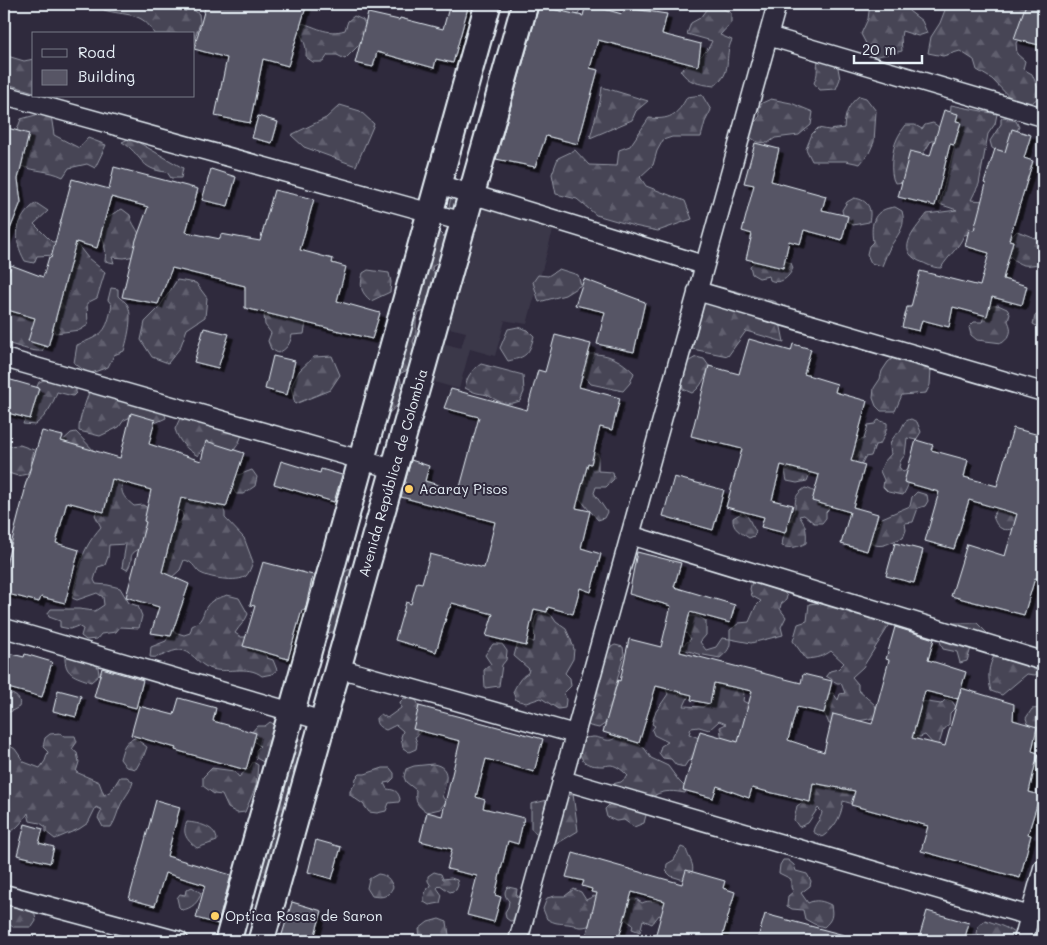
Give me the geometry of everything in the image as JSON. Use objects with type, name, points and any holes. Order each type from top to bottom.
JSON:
[{"type":"street","points":[[228,941],[363,461],[488,4]]},
{"type":"street","name":"Avenida República de Colombia","points":[[261,941],[525,4]]},
{"type":"street","points":[[518,941],[777,4]]},
{"type":"street","points":[[768,36],[1043,117]]},
{"type":"street","points":[[4,95],[464,222]]},
{"type":"street","points":[[438,184],[704,265]]},
{"type":"street","points":[[697,291],[1043,392]]},
{"type":"street","points":[[4,358],[394,469]]},
{"type":"street","points":[[630,535],[1043,661]]},
{"type":"street","points":[[4,628],[323,721]]},
{"type":"street","points":[[338,668],[575,734]]},
{"type":"street","points":[[562,780],[1030,916]]},
{"type":"street","points":[[1023,941],[1043,868]]},
{"type":"street","points":[[4,894],[178,941]]},
{"type":"shaded area","points":[[484,206],[554,227],[527,324],[503,320],[505,321],[495,356],[470,349],[459,389],[420,378],[431,340],[461,348],[466,332],[449,328]]},
{"type":"green space","points":[[101,4],[144,4],[186,11],[182,8],[191,8],[199,14],[200,23],[195,38],[195,32],[153,32],[145,21],[139,18],[104,10]]},
{"type":"green space","points":[[582,4],[576,20],[554,19],[557,5]]},
{"type":"green space","points":[[870,4],[905,4],[909,11],[922,21],[927,33],[918,36],[902,31],[902,51],[873,57],[861,34],[868,19]]},
{"type":"green space","points":[[940,4],[1030,4],[1028,21],[1016,43],[1017,54],[1025,61],[1023,69],[1032,74],[1041,95],[1031,104],[1015,103],[992,79],[977,70],[974,60],[960,51],[943,56],[928,53],[931,37],[940,23],[945,10]]},
{"type":"green space","points":[[718,6],[731,13],[731,23],[720,35],[732,40],[729,46],[724,76],[714,86],[690,80],[680,70],[702,55],[712,41],[687,34],[691,23],[700,18],[708,7]]},
{"type":"green space","points":[[354,16],[363,20],[367,29],[359,45],[345,59],[337,55],[328,55],[323,62],[313,62],[306,57],[306,47],[298,27],[298,22],[327,31],[338,32],[345,30],[348,21]]},
{"type":"green space","points":[[4,55],[24,61],[32,59],[32,91],[4,83]]},
{"type":"green space","points":[[823,57],[837,62],[840,79],[836,89],[820,90],[814,83],[818,61]]},
{"type":"green space","points":[[602,87],[648,101],[636,111],[632,120],[590,138],[600,101]]},
{"type":"green space","points":[[702,95],[711,110],[701,137],[672,137],[663,140],[653,165],[640,177],[646,186],[685,201],[692,219],[658,231],[596,215],[577,199],[556,194],[552,174],[558,158],[575,150],[589,165],[617,166],[619,150],[630,146],[649,118],[662,118],[672,115],[680,109],[687,97]]},
{"type":"green space","points":[[859,96],[866,98],[876,111],[874,142],[869,153],[860,164],[846,161],[812,161],[806,149],[812,134],[818,128],[829,130],[844,128],[848,110]]},
{"type":"green space","points":[[771,99],[791,103],[813,112],[811,125],[799,135],[775,138],[768,143],[757,142],[749,136],[753,125],[760,116],[759,109],[762,103]]},
{"type":"green space","points":[[340,105],[360,111],[374,124],[356,166],[304,147],[291,135],[326,118]]},
{"type":"green space","points":[[951,105],[997,114],[995,124],[988,134],[979,184],[971,200],[985,201],[996,214],[971,234],[964,235],[941,268],[938,268],[919,261],[912,256],[908,251],[908,245],[913,232],[927,214],[957,210],[939,204],[961,123],[950,119]]},
{"type":"green space","points":[[43,113],[51,115],[54,135],[79,148],[88,138],[106,145],[95,168],[87,164],[69,168],[63,177],[21,166],[23,156],[17,130],[21,119]]},
{"type":"green space","points":[[1004,117],[1016,121],[1019,127],[1004,155],[992,148],[990,141],[1001,124],[1001,119]]},
{"type":"green space","points":[[933,123],[944,133],[950,147],[944,152],[937,141],[931,141],[923,154],[916,158],[906,182],[895,183],[892,174],[892,161],[895,143],[900,133],[906,125],[915,125],[922,129],[925,125]]},
{"type":"green space","points":[[128,139],[136,141],[183,168],[181,178],[171,178],[167,172],[158,171],[146,165],[122,142]]},
{"type":"green space","points":[[460,190],[476,201],[460,255],[455,267],[443,263],[442,260],[432,267],[433,272],[440,273],[444,271],[456,277],[451,296],[446,304],[419,313],[416,320],[416,335],[413,341],[417,361],[410,369],[399,374],[402,386],[401,400],[389,413],[379,412],[379,404],[388,372],[383,362],[385,353],[390,341],[400,332],[404,318],[399,303],[405,287],[418,268],[411,256],[416,240],[430,233],[439,232],[444,237],[452,224],[448,211],[452,193]]},
{"type":"green space","points":[[854,198],[866,203],[870,209],[869,222],[853,225],[844,219],[842,210],[847,202]]},
{"type":"green space","points":[[36,203],[48,211],[34,224],[52,242],[73,239],[88,258],[105,272],[97,298],[87,303],[88,325],[80,330],[55,333],[51,321],[56,255],[37,256],[34,263],[25,261],[21,253],[17,237],[20,222]]},
{"type":"green space","points":[[895,207],[902,211],[902,228],[889,249],[882,266],[871,263],[867,254],[869,246],[873,242],[872,228],[875,218],[882,210]]},
{"type":"green space","points":[[122,209],[130,215],[141,239],[135,256],[124,258],[112,257],[114,263],[105,261],[102,226],[105,220]]},
{"type":"green space","points":[[1017,231],[1040,240],[1042,250],[1039,264],[1021,264],[1007,253],[1007,241]]},
{"type":"green space","points":[[782,260],[791,263],[793,268],[784,280],[777,282],[770,280],[769,276],[759,278],[752,274],[750,266],[755,262],[761,262],[773,267],[773,263]]},
{"type":"green space","points":[[559,269],[578,275],[581,285],[565,295],[539,302],[533,282],[538,275],[548,276]]},
{"type":"green space","points":[[368,270],[389,273],[391,282],[390,292],[371,301],[361,285],[363,273]]},
{"type":"green space","points":[[177,280],[196,283],[207,298],[205,317],[187,329],[180,348],[168,363],[152,357],[141,340],[145,322],[158,309]]},
{"type":"green space","points":[[709,284],[776,302],[784,342],[746,331],[728,356],[692,349]]},
{"type":"green space","points":[[111,288],[118,289],[118,296],[126,303],[129,309],[130,321],[124,351],[114,355],[108,367],[89,374],[74,363],[77,345],[98,335],[108,322],[112,305],[108,300]]},
{"type":"green space","points":[[998,305],[1007,309],[1010,314],[1008,321],[1010,328],[1009,336],[1002,343],[977,340],[971,335],[969,327],[974,322],[982,322],[987,307]]},
{"type":"green space","points":[[18,307],[32,308],[48,342],[42,351],[4,343],[4,310]]},
{"type":"green space","points":[[268,310],[306,323],[304,334],[292,335],[288,346],[278,353],[271,349],[268,341],[271,333],[265,325],[264,315]]},
{"type":"green space","points":[[1039,313],[1043,314],[1043,349],[1040,347],[1040,328],[1033,324],[1035,316]]},
{"type":"green space","points":[[518,327],[528,330],[534,336],[529,351],[526,354],[508,361],[500,348],[508,329]]},
{"type":"green space","points":[[589,354],[614,358],[634,373],[630,383],[623,391],[591,384],[584,376]]},
{"type":"green space","points":[[897,355],[907,357],[912,364],[931,370],[930,385],[926,393],[902,395],[895,411],[881,411],[876,406],[873,398],[874,388],[888,362]]},
{"type":"green space","points":[[332,356],[340,375],[330,390],[295,404],[291,387],[299,371],[314,357]]},
{"type":"green space","points":[[696,357],[704,359],[709,366],[701,385],[692,393],[683,389],[683,379],[686,363]]},
{"type":"green space","points":[[481,364],[523,375],[524,392],[520,401],[504,403],[488,395],[476,393],[465,388],[470,374]]},
{"type":"green space","points":[[52,377],[76,384],[76,393],[73,396],[57,392],[43,418],[35,425],[23,424],[39,382]]},
{"type":"green space","points":[[90,388],[110,395],[119,401],[127,399],[164,411],[166,418],[155,423],[140,417],[131,417],[124,420],[119,427],[100,436],[79,431],[81,416]]},
{"type":"green space","points":[[234,414],[243,419],[243,428],[242,436],[234,450],[204,446],[198,456],[184,445],[175,429],[181,416]]},
{"type":"green space","points":[[911,419],[917,422],[921,432],[916,440],[907,438],[905,455],[899,467],[903,472],[907,470],[908,486],[903,495],[888,492],[883,487],[884,480],[880,471],[884,462],[891,454],[890,445],[892,439],[905,422]]},
{"type":"green space","points":[[878,420],[887,423],[886,431],[880,444],[875,445],[871,456],[865,457],[860,467],[854,468],[843,447],[864,439],[868,425],[875,424]]},
{"type":"green space","points":[[76,432],[97,454],[59,444],[71,433]]},
{"type":"green space","points":[[20,445],[34,450],[27,474],[18,476],[5,472],[3,459],[7,446]]},
{"type":"green space","points":[[598,453],[598,471],[613,472],[614,479],[606,487],[596,487],[594,493],[607,512],[604,518],[598,520],[580,498],[574,482],[576,462]]},
{"type":"green space","points":[[791,462],[812,468],[807,481],[797,483],[787,481],[786,470]]},
{"type":"green space","points":[[105,469],[123,477],[123,494],[134,506],[143,505],[172,523],[180,523],[183,517],[182,512],[170,505],[173,488],[221,503],[225,518],[244,538],[253,562],[247,575],[236,579],[215,578],[199,572],[191,563],[184,560],[180,570],[170,579],[164,580],[144,547],[132,554],[127,570],[122,567],[126,544],[109,545],[105,565],[98,567],[94,580],[96,584],[120,588],[129,603],[138,606],[142,616],[139,628],[120,627],[116,632],[101,634],[97,639],[86,640],[81,636],[83,629],[78,626],[70,629],[60,627],[60,621],[49,617],[48,613],[51,609],[95,611],[104,605],[103,597],[97,593],[77,600],[72,598],[84,552],[101,527],[95,515],[99,505]]},
{"type":"green space","points":[[252,470],[257,477],[255,486],[243,494],[236,494],[230,484],[233,477]]},
{"type":"green space","points":[[805,488],[828,501],[829,509],[826,512],[826,518],[822,523],[814,523],[804,515],[799,516],[806,528],[806,543],[794,547],[782,546],[785,532],[794,512],[797,496]]},
{"type":"green space","points":[[917,492],[927,495],[928,501],[925,506],[918,508],[913,522],[905,523],[906,530],[903,538],[881,546],[866,541],[869,529],[879,525],[882,518],[910,506],[912,497]]},
{"type":"green space","points":[[1002,502],[1020,515],[1016,528],[1007,530],[996,524],[993,516]]},
{"type":"green space","points":[[743,512],[756,531],[754,536],[749,538],[737,530],[733,522],[733,518]]},
{"type":"green space","points":[[349,569],[358,570],[340,625],[333,632],[325,633],[341,575]]},
{"type":"green space","points":[[752,581],[768,583],[772,588],[779,587],[787,596],[780,609],[786,617],[781,627],[783,635],[751,643],[730,639],[730,630],[739,623],[749,622],[756,606],[761,601],[752,596],[750,589]]},
{"type":"green space","points":[[227,595],[239,598],[248,614],[235,633],[241,637],[250,637],[261,647],[267,658],[273,660],[277,670],[272,674],[262,676],[256,672],[243,670],[216,670],[205,666],[188,652],[180,650],[158,657],[150,657],[151,647],[166,641],[171,631],[184,635],[190,633],[192,626],[200,620],[208,604]]},
{"type":"green space","points":[[824,602],[886,610],[890,624],[863,667],[852,677],[858,684],[858,690],[875,705],[877,712],[874,718],[843,724],[829,724],[820,706],[818,694],[833,693],[838,700],[840,694],[845,693],[841,683],[837,683],[826,676],[830,671],[838,669],[844,663],[831,651],[819,657],[806,659],[793,641],[798,624],[807,621],[809,604]]},
{"type":"green space","points":[[547,612],[566,629],[574,649],[573,659],[565,673],[570,678],[571,686],[564,693],[566,700],[565,708],[558,709],[541,698],[526,703],[516,700],[513,692],[529,669],[514,656],[517,645],[525,639],[534,642],[536,617],[538,613]]},
{"type":"green space","points":[[690,616],[698,616],[706,621],[706,635],[700,642],[706,650],[716,647],[722,638],[730,639],[728,650],[720,658],[679,648],[691,639],[683,629],[685,622]]},
{"type":"green space","points":[[946,623],[977,623],[991,637],[982,651],[971,648],[967,661],[960,663],[957,652],[943,649],[938,636]]},
{"type":"green space","points":[[1002,643],[1043,665],[1043,670],[1035,675],[1027,674],[1002,695],[991,691],[989,671]]},
{"type":"green space","points":[[493,644],[502,644],[507,651],[506,660],[502,665],[499,686],[485,688],[484,670],[491,664],[485,655]]},
{"type":"green space","points":[[615,645],[623,647],[624,654],[606,723],[599,728],[590,726],[584,722],[603,651]]},
{"type":"green space","points":[[65,655],[93,663],[98,667],[99,675],[91,682],[75,676],[66,667]]},
{"type":"green space","points":[[714,681],[739,683],[744,693],[743,701],[752,706],[740,746],[722,741],[720,727],[726,724],[719,721],[709,730],[699,727],[691,728],[689,734],[699,738],[696,759],[688,761],[684,767],[676,765],[671,759],[663,758],[659,753],[661,746],[668,742],[654,735],[652,730],[655,726],[652,724],[655,713],[668,694],[664,686],[694,685],[684,706],[703,707],[709,703]]},
{"type":"green space","points":[[12,694],[19,699],[19,707],[10,712],[4,711],[4,696]]},
{"type":"green space","points":[[404,698],[416,700],[419,706],[421,723],[420,732],[415,737],[416,749],[409,752],[403,748],[401,737],[403,731],[396,725],[386,730],[381,728],[376,720],[381,714],[387,718],[401,708],[400,702]]},
{"type":"green space","points":[[946,699],[952,701],[956,707],[950,713],[949,724],[943,731],[939,744],[935,746],[925,735],[920,737],[909,736],[921,701],[941,704]]},
{"type":"green space","points":[[1043,708],[1043,738],[1030,731],[1026,718],[1032,709]]},
{"type":"green space","points":[[270,722],[279,727],[273,738],[269,740],[269,765],[256,758],[256,750],[260,746],[251,739],[250,734],[257,726],[265,726]]},
{"type":"green space","points":[[60,733],[64,736],[75,736],[77,742],[72,749],[77,753],[79,762],[76,772],[99,782],[104,795],[111,791],[120,777],[127,777],[133,782],[113,824],[111,827],[103,827],[98,818],[102,810],[96,807],[88,823],[55,839],[46,832],[46,827],[40,823],[30,821],[28,813],[15,829],[4,834],[4,773],[7,768],[4,760],[4,751],[10,746],[15,749],[24,762],[40,768],[48,752],[43,747],[45,738],[50,734]]},
{"type":"green space","points":[[617,736],[636,742],[645,749],[651,758],[668,766],[686,788],[685,793],[670,791],[659,793],[655,795],[655,803],[611,789],[612,784],[621,782],[628,776],[620,769],[611,765],[597,766],[588,764],[582,759],[578,746],[584,738],[597,737],[611,740]]},
{"type":"green space","points":[[135,738],[147,747],[136,769],[126,767],[120,759],[126,743]]},
{"type":"green space","points":[[302,740],[309,742],[267,890],[258,883],[256,869],[291,741]]},
{"type":"green space","points":[[253,762],[258,765],[256,786],[245,812],[237,813],[228,808],[222,795],[214,794],[203,786],[203,777],[212,768],[234,771],[239,777]]},
{"type":"green space","points":[[433,764],[443,768],[445,772],[446,781],[442,796],[446,802],[440,809],[427,812],[419,806],[416,801],[416,790],[406,782],[404,777],[406,769]]},
{"type":"green space","points":[[1042,766],[1043,797],[1040,797],[1036,791]]},
{"type":"green space","points":[[390,768],[394,773],[394,778],[390,782],[384,783],[387,789],[394,790],[397,793],[400,799],[399,802],[389,803],[386,811],[369,812],[363,804],[350,795],[350,791],[360,774]]},
{"type":"green space","points":[[859,777],[853,804],[843,801],[839,817],[826,834],[822,837],[813,832],[822,812],[818,808],[808,823],[799,827],[794,820],[797,806],[809,797],[811,786],[815,780],[832,790],[832,783]]},
{"type":"green space","points":[[573,794],[578,831],[553,846],[531,829],[531,804]]},
{"type":"green space","points":[[619,802],[641,809],[646,815],[644,823],[634,827],[624,820],[616,821],[607,817],[605,809],[611,803]]},
{"type":"green space","points":[[187,822],[197,823],[211,829],[217,841],[197,848],[186,837],[185,826]]},
{"type":"green space","points":[[681,847],[686,849],[693,868],[691,876],[687,881],[671,876],[666,871],[667,864],[674,860]]},
{"type":"green space","points":[[783,860],[788,860],[794,865],[796,871],[807,874],[811,881],[810,886],[801,893],[808,903],[820,901],[831,905],[831,918],[824,927],[805,919],[803,910],[792,909],[787,906],[788,896],[793,892],[791,879],[779,873]]},
{"type":"green space","points":[[434,872],[441,874],[443,879],[451,878],[457,880],[458,885],[456,890],[450,892],[440,885],[437,888],[442,895],[440,903],[429,905],[424,902],[424,897],[427,888],[431,886],[428,876]]},
{"type":"green space","points":[[378,874],[388,878],[393,887],[387,895],[382,897],[372,896],[367,888],[369,879]]},
{"type":"green space","points":[[192,887],[201,893],[200,896],[191,907],[182,910],[179,907],[177,898],[180,894],[185,895],[186,890]]},
{"type":"green space","points":[[508,887],[517,889],[516,896],[526,902],[523,910],[517,908],[524,919],[510,921],[506,918],[505,912],[509,901],[505,892]]},
{"type":"green space","points":[[574,889],[581,892],[586,900],[594,896],[598,898],[600,907],[591,911],[593,916],[588,926],[579,927],[571,924],[555,923],[547,919],[543,909],[547,898],[565,896]]},
{"type":"green space","points":[[636,899],[642,903],[663,899],[670,901],[662,916],[659,915],[652,924],[643,920],[640,932],[632,929],[633,925],[621,916],[625,900]]},
{"type":"green space","points":[[11,905],[35,914],[36,921],[32,927],[13,927],[7,923],[6,918],[4,918],[4,906],[7,909]]},
{"type":"green space","points":[[439,919],[447,922],[450,941],[425,941],[420,938],[419,929],[428,922]]},
{"type":"green space","points":[[985,920],[1014,933],[1014,941],[984,941],[977,934],[978,926]]},
{"type":"building","points":[[206,4],[307,4],[288,66],[263,59],[250,123],[215,116],[227,58],[195,49]]},
{"type":"building","points":[[450,4],[469,4],[453,63],[436,59],[434,68],[377,52],[373,67],[355,63],[368,13],[399,20],[400,18],[443,29]]},
{"type":"building","points":[[586,4],[622,14],[627,8],[667,14],[662,34],[701,44],[698,66],[598,40],[590,68],[598,70],[578,144],[546,136],[535,167],[496,159],[539,6],[583,16]]},
{"type":"building","points":[[1026,4],[1043,4],[1043,46],[1014,39]]},
{"type":"building","points":[[944,110],[958,114],[956,121],[961,122],[954,145],[950,144],[935,206],[898,197],[910,151],[930,156]]},
{"type":"building","points":[[258,116],[278,122],[272,143],[252,138]]},
{"type":"building","points":[[4,127],[29,134],[18,179],[21,202],[5,242]]},
{"type":"building","points":[[1012,129],[1031,135],[1024,158],[1033,161],[1009,240],[1013,241],[1003,279],[1027,286],[1022,305],[992,297],[987,316],[953,307],[949,327],[922,320],[919,331],[902,327],[907,307],[911,307],[920,271],[980,286],[989,253],[965,246],[969,229],[974,230],[986,184],[984,183],[995,149],[1005,152]]},
{"type":"building","points":[[755,143],[779,149],[771,181],[826,196],[822,210],[848,216],[842,240],[804,230],[800,244],[789,241],[783,268],[746,259],[752,234],[742,231],[754,185],[744,183]]},
{"type":"building","points":[[114,167],[198,189],[186,232],[220,239],[221,234],[260,241],[274,190],[314,199],[300,250],[333,259],[332,263],[346,267],[337,301],[380,313],[372,339],[245,308],[245,286],[172,268],[158,304],[122,297],[136,240],[148,207],[111,197],[97,248],[76,242],[48,347],[28,341],[35,318],[4,309],[4,284],[11,265],[43,277],[49,257],[51,258],[72,179],[109,189]]},
{"type":"building","points":[[211,169],[236,177],[228,206],[202,200]]},
{"type":"building","points":[[584,279],[645,302],[634,352],[597,344],[605,312],[575,305]]},
{"type":"building","points":[[204,328],[229,334],[218,368],[194,362]]},
{"type":"building","points":[[555,335],[591,344],[579,387],[620,398],[612,430],[600,427],[591,464],[588,463],[576,508],[590,511],[581,548],[601,554],[591,592],[580,588],[573,614],[548,607],[547,612],[534,609],[526,646],[486,636],[493,614],[452,603],[436,652],[395,640],[406,602],[411,604],[417,582],[422,583],[430,554],[484,568],[495,522],[401,497],[411,460],[429,466],[425,481],[459,491],[479,417],[444,408],[451,389],[527,410],[538,370],[545,372]]},
{"type":"building","points":[[749,339],[791,351],[793,344],[811,349],[804,374],[837,384],[835,392],[867,401],[851,461],[865,465],[853,507],[878,514],[867,551],[841,544],[850,512],[812,501],[819,475],[781,465],[772,500],[793,505],[785,533],[761,527],[764,517],[726,507],[742,449],[691,436],[709,366],[739,374]]},
{"type":"building","points":[[273,356],[295,361],[287,395],[265,389]]},
{"type":"building","points":[[4,378],[39,388],[30,419],[4,412]]},
{"type":"building","points":[[131,413],[155,420],[149,444],[201,461],[206,441],[244,453],[226,507],[181,498],[162,572],[189,584],[171,636],[151,633],[159,607],[126,597],[146,522],[144,521],[151,490],[112,479],[104,512],[67,502],[56,543],[79,550],[65,603],[41,597],[39,602],[4,593],[4,572],[24,489],[42,431],[63,436],[61,441],[120,458]]},
{"type":"building","points":[[1013,428],[1043,436],[1043,580],[1035,578],[1024,615],[951,596],[967,544],[1005,556],[1017,514],[969,500],[954,549],[925,541],[939,492],[904,482],[916,440],[933,445],[931,450],[968,460],[964,477],[997,486]]},
{"type":"building","points":[[281,461],[320,473],[321,469],[342,475],[334,502],[274,484]]},
{"type":"building","points":[[674,477],[724,490],[713,530],[663,516]]},
{"type":"building","points":[[895,543],[923,550],[914,583],[886,576]]},
{"type":"building","points":[[637,552],[681,563],[674,587],[735,605],[730,623],[690,612],[680,652],[801,683],[803,674],[832,681],[824,713],[797,707],[788,740],[824,752],[833,714],[872,724],[889,660],[886,659],[895,627],[934,639],[928,660],[966,672],[961,688],[1014,704],[1013,720],[1037,727],[1032,751],[1038,753],[1029,792],[1040,795],[1028,834],[1031,835],[1020,878],[921,851],[928,826],[851,805],[855,791],[813,783],[810,802],[752,788],[749,798],[717,786],[713,798],[683,790],[700,731],[738,742],[752,691],[714,683],[710,704],[691,700],[692,695],[656,686],[639,743],[603,732],[618,680],[620,681],[629,639],[661,647],[671,606],[629,594]],"holes":[[[925,691],[958,699],[945,746],[912,738]]]},
{"type":"building","points":[[263,562],[313,575],[305,610],[302,610],[288,659],[243,646],[255,606],[250,605]]},
{"type":"building","points":[[4,652],[24,657],[25,654],[52,662],[42,697],[4,687]]},
{"type":"building","points":[[102,668],[143,680],[136,708],[94,697]]},
{"type":"building","points":[[58,690],[81,696],[76,717],[53,711]]},
{"type":"building","points":[[179,698],[216,708],[213,721],[256,733],[246,770],[175,750],[176,748],[131,735],[139,706],[174,715]]},
{"type":"building","points":[[419,706],[543,739],[534,772],[486,759],[476,797],[485,800],[483,808],[524,818],[518,844],[508,841],[495,895],[501,897],[494,922],[467,915],[477,876],[447,869],[452,849],[420,841],[427,812],[442,816],[460,741],[413,729]]},
{"type":"building","points":[[156,800],[180,807],[167,856],[231,875],[218,924],[196,918],[205,885],[165,873],[155,906],[129,899]]},
{"type":"building","points":[[25,824],[43,829],[39,843],[54,847],[50,863],[17,855]]},
{"type":"building","points":[[316,840],[341,847],[332,879],[308,872]]},
{"type":"building","points":[[573,853],[682,884],[686,870],[725,881],[723,888],[735,892],[721,941],[654,941],[665,901],[632,892],[618,941],[585,941],[597,893],[591,892],[592,889],[582,886],[584,881],[566,877]]},
{"type":"building","points":[[292,902],[322,911],[313,941],[280,941]]},
{"type":"building","points":[[927,911],[969,923],[964,941],[918,941]]},
{"type":"building","points":[[765,914],[844,935],[843,941],[757,941]]},
{"type":"place","name":"Acaray Pisos","points":[[409,489]]},
{"type":"place","name":"Optica Rosas de Saron","points":[[215,916]]}]
